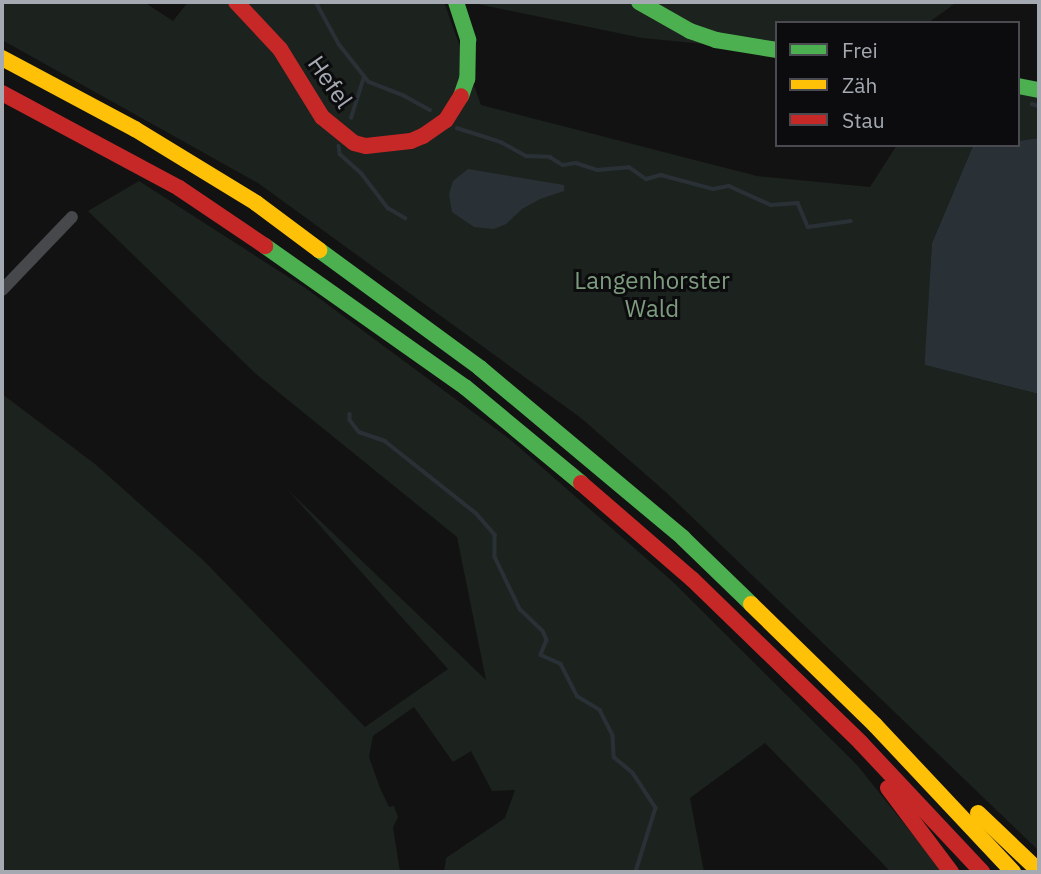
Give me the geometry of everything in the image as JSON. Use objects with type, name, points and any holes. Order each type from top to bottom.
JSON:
[{"type":"main road","name":"Hefel","points":[[236,2],[280,49],[322,117],[354,143],[366,146],[411,141],[424,136],[446,120],[459,101],[467,79],[468,40],[456,2]]},
{"type":"main road","points":[[639,2],[667,20],[703,36],[775,50]]},
{"type":"main road","points":[[2,58],[135,128],[256,203],[480,368],[683,538],[875,725],[1013,872]]},
{"type":"main road","points":[[1020,86],[1039,90]]},
{"type":"main road","points":[[2,93],[179,188],[347,301],[465,387],[578,479],[692,579],[861,743],[982,872]]},
{"type":"main road","points":[[875,725],[929,764],[1039,871]]},
{"type":"main road","points":[[861,743],[898,804],[951,872]]},
{"type":"street","points":[[2,290],[72,217]]},
{"type":"green space","name":"Langenhorster Wald","points":[[2,2],[144,2],[173,21],[188,2],[444,2],[481,105],[757,176],[870,187],[896,147],[973,147],[932,243],[925,365],[1039,394],[1039,851],[668,494],[581,418],[258,183],[2,40]]},
{"type":"green space","points":[[468,2],[957,2],[931,21],[775,21],[775,51],[642,38]]},
{"type":"green space","points":[[1020,92],[1039,95],[1039,138],[1020,141]]},
{"type":"green space","points":[[139,181],[304,287],[512,441],[672,581],[857,765],[943,872],[891,872],[765,743],[690,798],[704,872],[444,872],[446,858],[505,818],[515,790],[492,791],[471,751],[453,762],[414,707],[373,736],[369,757],[389,807],[394,806],[398,817],[393,827],[400,872],[2,872],[2,394],[95,464],[204,561],[365,727],[448,669],[287,489],[486,680],[457,537],[256,374],[88,211]]},
{"type":"shaded area","points":[[1039,138],[1039,394],[925,365],[932,243],[973,147],[1020,147],[1020,141]]},
{"type":"shaded area","points":[[468,169],[564,185],[564,191],[540,199],[522,209],[506,224],[494,229],[474,227],[452,212],[449,194],[453,181]]},
{"type":"waterway","points":[[316,2],[339,44],[369,82],[403,95],[430,110]]},
{"type":"waterway","points":[[351,118],[364,77]]},
{"type":"waterway","points":[[1032,104],[1039,106]]},
{"type":"waterway","points":[[457,128],[501,142],[526,156],[550,157],[563,165],[576,163],[597,170],[629,167],[646,179],[661,175],[713,189],[729,186],[771,205],[798,203],[808,227],[851,221]]},
{"type":"waterway","points":[[339,146],[340,154],[362,174],[388,208],[405,218]]},
{"type":"waterway","points":[[350,414],[350,420],[359,432],[385,441],[476,513],[495,535],[495,557],[520,609],[543,631],[547,640],[541,655],[561,664],[577,696],[600,710],[613,736],[614,757],[633,773],[656,808],[636,872]]},
{"type":"traffic: fast","points":[[456,2],[468,40],[467,79],[461,96]]},
{"type":"traffic: fast","points":[[639,2],[690,31],[716,40],[775,50]]},
{"type":"traffic: fast","points":[[1020,86],[1039,90]]},
{"type":"traffic: fast","points":[[265,246],[465,387],[581,483]]},
{"type":"traffic: fast","points":[[319,250],[480,368],[683,538],[751,604]]},
{"type":"traffic: slow","points":[[2,58],[135,129],[256,203],[319,250]]},
{"type":"traffic: slow","points":[[751,604],[875,725],[1013,872]]},
{"type":"traffic: slow","points":[[978,813],[1039,871]]},
{"type":"traffic: jam","points":[[236,2],[280,49],[322,117],[354,143],[366,146],[411,141],[423,136],[446,120],[461,96]]},
{"type":"traffic: jam","points":[[2,93],[179,188],[265,246]]},
{"type":"traffic: jam","points":[[581,483],[692,579],[861,743],[982,872]]},
{"type":"traffic: jam","points":[[888,788],[951,872]]}]
